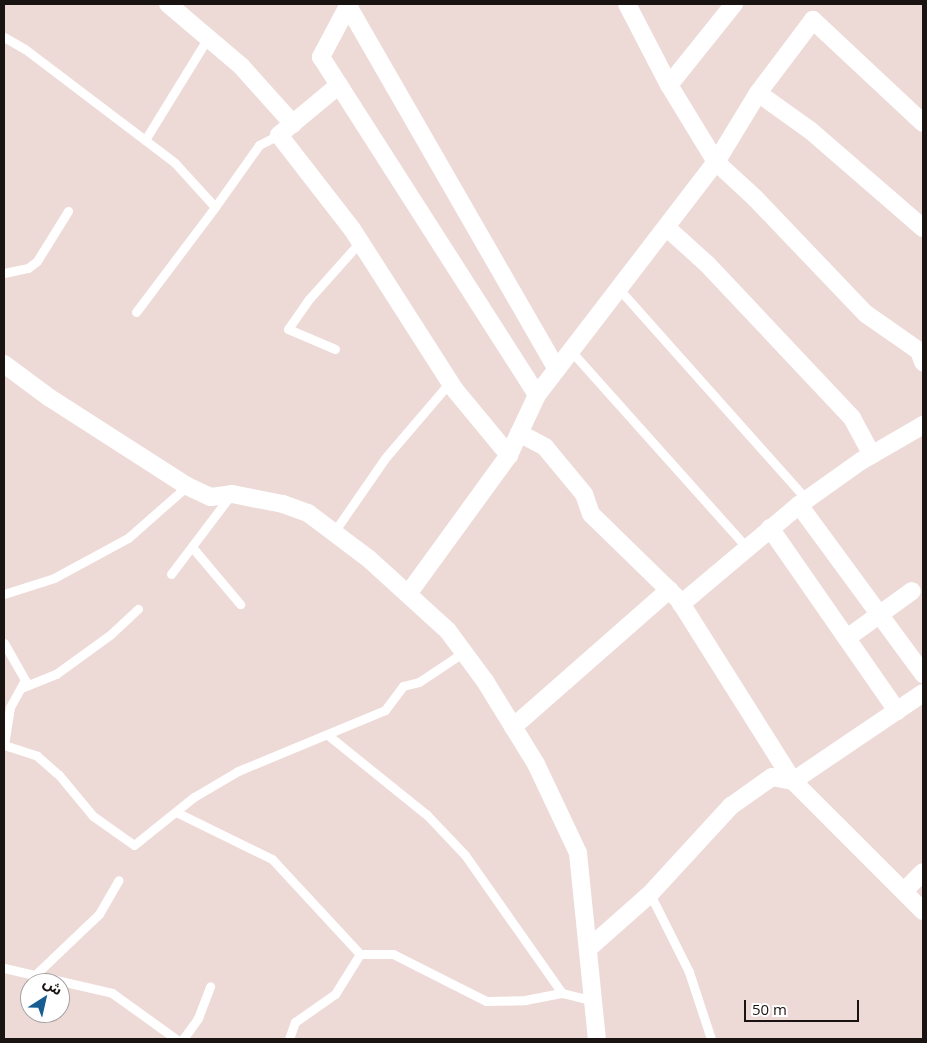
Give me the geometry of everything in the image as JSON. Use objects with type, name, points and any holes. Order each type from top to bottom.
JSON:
[{"type":"street","points":[[168,4],[208,36],[241,66],[286,130],[450,382],[509,455]]},
{"type":"street","points":[[627,4],[669,85],[716,162],[755,198],[866,314],[919,350],[923,362]]},
{"type":"street","points":[[669,85],[734,4]]},
{"type":"street","points":[[349,5],[321,57],[537,395]]},
{"type":"street","points":[[349,5],[557,369]]},
{"type":"street","points":[[408,594],[509,455],[537,395],[716,162],[758,93],[813,20],[923,123]]},
{"type":"street","points":[[286,130],[339,85]]},
{"type":"street","points":[[758,93],[811,131],[923,228]]},
{"type":"street","points":[[666,227],[706,264],[852,418],[872,455]]},
{"type":"street","points":[[4,364],[50,398],[187,486],[211,497],[232,494],[283,504],[308,513],[334,532],[408,594],[448,631],[464,652],[536,764],[578,853],[597,1039]]},
{"type":"street","points":[[681,604],[802,502],[872,455],[923,425]]},
{"type":"street","points":[[519,433],[545,447],[584,494],[591,514],[681,604],[793,781],[905,890],[923,911]]},
{"type":"street","points":[[802,502],[878,614],[923,674]]},
{"type":"street","points":[[770,528],[897,711]]},
{"type":"street","points":[[513,727],[668,590]]},
{"type":"street","points":[[846,638],[912,591]]},
{"type":"street","points":[[589,948],[650,894],[731,806],[772,777],[793,781],[923,693]]},
{"type":"street","points":[[905,890],[923,872]]},
{"type":"lane","points":[[145,140],[208,36]]},
{"type":"lane","points":[[4,37],[25,49],[175,163],[215,207]]},
{"type":"lane","points":[[136,312],[215,207],[258,145],[286,130]]},
{"type":"lane","points":[[4,273],[28,268],[37,261],[68,211]]},
{"type":"lane","points":[[335,349],[288,329],[309,299],[360,242]]},
{"type":"lane","points":[[618,289],[802,502]]},
{"type":"lane","points":[[570,351],[747,548]]},
{"type":"lane","points":[[334,532],[386,457],[450,382]]},
{"type":"lane","points":[[4,594],[54,578],[121,542],[187,486]]},
{"type":"lane","points":[[171,574],[232,494]]},
{"type":"lane","points":[[192,547],[240,604]]},
{"type":"lane","points":[[20,688],[56,674],[111,634],[138,609]]},
{"type":"lane","points":[[4,643],[26,680],[10,707],[5,727],[4,744],[37,756],[59,775],[93,816],[134,845],[176,812],[238,771],[292,747],[329,736],[385,710],[403,686],[419,682],[464,652]]},
{"type":"lane","points":[[329,736],[427,815],[465,855],[562,993]]},
{"type":"lane","points":[[176,812],[272,859],[360,954],[393,954],[486,1001],[525,1000],[562,993],[594,1001]]},
{"type":"lane","points":[[37,973],[99,914],[119,880]]},
{"type":"lane","points":[[650,894],[689,972],[711,1039]]},
{"type":"lane","points":[[289,1039],[295,1022],[335,994],[360,954]]},
{"type":"lane","points":[[4,968],[26,973]]},
{"type":"lane","points":[[70,983],[112,992],[176,1039]]},
{"type":"lane","points":[[183,1039],[198,1018],[210,986]]}]
